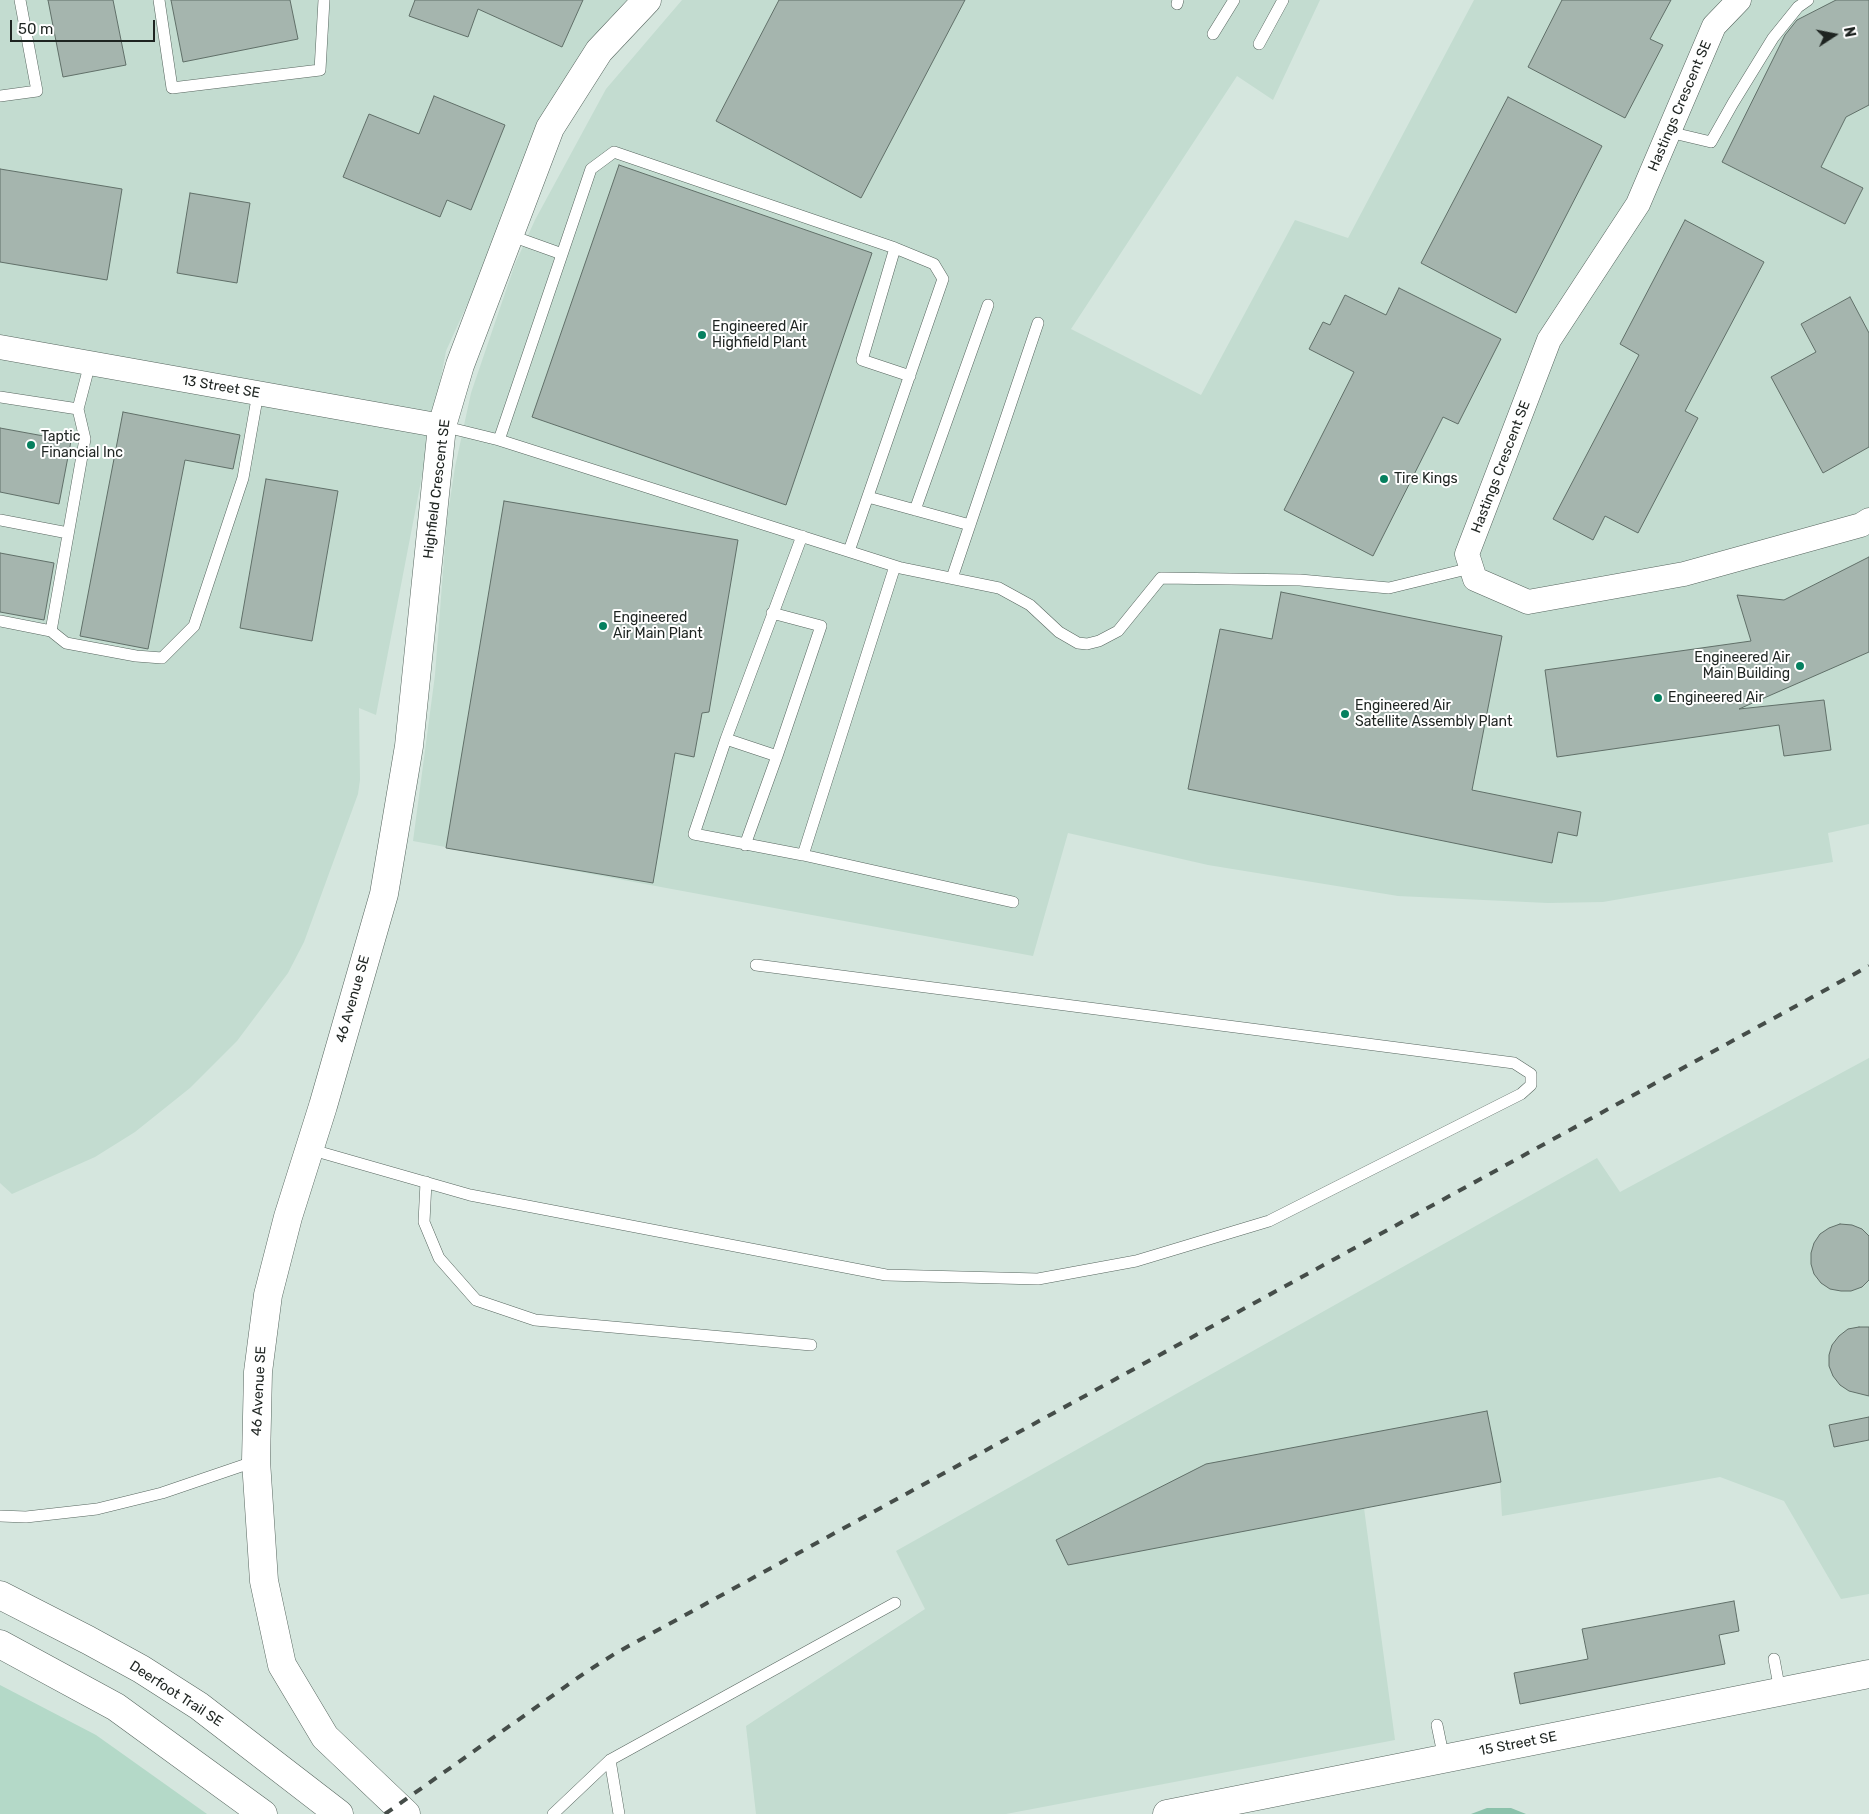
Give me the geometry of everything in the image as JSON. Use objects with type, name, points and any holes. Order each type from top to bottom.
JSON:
[{"type":"main road","name":"Highfield Crescent SE","points":[[371,936],[384,894],[409,746],[442,426],[460,365],[550,128],[599,51],[647,0]]},
{"type":"main road","name":"46 Avenue SE","points":[[371,936],[288,1217],[268,1296],[258,1372],[256,1462],[264,1581],[282,1665],[325,1737],[405,1814]]},
{"type":"main road","name":"Deerfoot Trail SE","points":[[0,1595],[140,1669],[199,1706],[339,1814]]},
{"type":"main road","points":[[0,1644],[116,1707],[262,1814]]},
{"type":"main road","name":"15 Street SE","points":[[1167,1814],[1869,1674]]},
{"type":"street","name":"Hastings Crescent SE","points":[[1471,568],[1467,554],[1549,340],[1638,204],[1714,26],[1740,0]]},
{"type":"street","name":"13 Street SE","points":[[0,347],[442,426]]},
{"type":"street","points":[[1471,568],[1475,579],[1528,602],[1684,574],[1861,525],[1869,520]]},
{"type":"lane","points":[[0,96],[37,91],[20,0]]},
{"type":"lane","points":[[159,0],[172,88],[320,70],[324,0]]},
{"type":"lane","points":[[1214,34],[1234,0]]},
{"type":"lane","points":[[1259,44],[1283,0]]},
{"type":"lane","points":[[1669,132],[1711,142],[1733,102],[1773,38],[1798,6],[1808,0]]},
{"type":"lane","points":[[499,440],[591,169],[614,152],[895,248],[934,264],[943,280],[849,551]]},
{"type":"lane","points":[[509,235],[562,254]]},
{"type":"lane","points":[[895,248],[862,360],[910,376]]},
{"type":"lane","points":[[915,510],[988,305]]},
{"type":"lane","points":[[952,578],[1038,322]]},
{"type":"lane","points":[[51,630],[84,439],[78,409],[90,363]]},
{"type":"lane","points":[[0,621],[51,630],[66,643],[136,656],[162,658],[194,626],[243,478],[258,393]]},
{"type":"lane","points":[[0,397],[78,409]]},
{"type":"lane","points":[[442,426],[499,440],[895,566],[999,588],[1030,605],[1059,632],[1078,643],[1087,644],[1099,641],[1118,631],[1161,578],[1300,580],[1389,588],[1471,568]]},
{"type":"lane","points":[[868,497],[970,525]]},
{"type":"lane","points":[[0,520],[68,533]]},
{"type":"lane","points":[[802,536],[726,739],[694,834],[803,855],[1013,902]]},
{"type":"lane","points":[[803,855],[895,566]]},
{"type":"lane","points":[[745,845],[821,626],[772,613]]},
{"type":"lane","points":[[726,739],[777,756]]},
{"type":"lane","points":[[309,1149],[470,1195],[886,1275],[1038,1280],[1136,1261],[1269,1221],[1521,1094],[1531,1085],[1531,1074],[1514,1063],[756,965]]},
{"type":"lane","points":[[426,1182],[424,1222],[439,1258],[476,1300],[535,1320],[811,1345]]},
{"type":"lane","points":[[0,1516],[26,1517],[97,1509],[162,1493],[256,1462]]},
{"type":"lane","points":[[553,1814],[610,1760],[894,1603]]},
{"type":"lane","points":[[1774,1659],[1780,1692]]},
{"type":"lane","points":[[1437,1725],[1444,1759]]},
{"type":"lane","points":[[610,1760],[618,1814]]},
{"type":"shaded area","points":[[0,0],[629,0],[566,86],[446,351],[376,715],[359,708],[360,780],[358,794],[304,942],[288,973],[237,1041],[190,1088],[135,1132],[95,1157],[12,1194],[0,1183]]},
{"type":"shaded area","name":"Engineered Air","points":[[682,0],[1320,0],[1273,100],[1237,76],[1071,329],[1201,395],[1295,220],[1348,238],[1474,0],[1869,0],[1869,824],[1828,833],[1833,862],[1603,902],[1548,903],[1398,896],[1208,865],[1068,833],[1033,956],[413,841],[435,675],[447,520],[455,467],[471,393],[515,264],[535,220],[606,89]]},
{"type":"shaded area","points":[[1869,1058],[1869,1594],[1841,1599],[1784,1501],[1720,1477],[1502,1516],[1500,1482],[1364,1508],[1395,1740],[1006,1814],[756,1814],[746,1726],[925,1609],[896,1551],[1597,1158],[1620,1192]]},
{"type":"shaded area","points":[[0,1685],[96,1735],[207,1814],[0,1814]]},
{"type":"shaded area","points":[[1487,1808],[1511,1808],[1526,1814],[1471,1814]]},
{"type":"building","points":[[48,0],[113,0],[126,65],[63,77]]},
{"type":"building","points":[[171,0],[290,0],[298,39],[183,62]]},
{"type":"building","points":[[415,0],[583,0],[562,47],[478,9],[468,37],[409,16]]},
{"type":"building","points":[[779,0],[965,0],[861,198],[716,121]]},
{"type":"building","points":[[1562,0],[1671,0],[1650,39],[1663,45],[1625,118],[1528,67]]},
{"type":"building","points":[[1836,0],[1869,0],[1869,105],[1846,117],[1821,167],[1863,188],[1845,224],[1722,162],[1785,35],[1797,20]]},
{"type":"building","points":[[434,96],[505,125],[471,210],[447,200],[440,217],[343,177],[369,114],[419,134]]},
{"type":"building","points":[[1508,97],[1602,146],[1516,313],[1421,263]]},
{"type":"building","name":"Engineered Air Highfield Plant","points":[[619,165],[872,253],[786,505],[532,417]]},
{"type":"building","points":[[0,169],[122,189],[107,280],[0,262]]},
{"type":"building","points":[[190,193],[250,203],[237,283],[177,273]]},
{"type":"building","points":[[1685,220],[1764,262],[1685,411],[1698,418],[1638,533],[1605,516],[1593,540],[1553,519],[1639,355],[1620,344]]},
{"type":"building","points":[[1399,288],[1501,339],[1458,424],[1443,417],[1373,556],[1284,510],[1354,372],[1309,349],[1323,322],[1330,325],[1345,295],[1386,315]]},
{"type":"building","points":[[1850,297],[1869,333],[1869,447],[1823,473],[1771,377],[1816,352],[1801,324]]},
{"type":"building","points":[[123,412],[240,435],[233,469],[185,460],[148,649],[80,636]]},
{"type":"building","points":[[0,428],[71,441],[59,504],[0,492]]},
{"type":"building","points":[[266,479],[338,491],[312,641],[240,628]]},
{"type":"building","name":"Engineered Air Main Plant","points":[[504,501],[738,540],[709,712],[702,713],[694,757],[675,753],[653,883],[446,848]]},
{"type":"building","points":[[0,553],[54,563],[44,620],[0,612]]},
{"type":"building","points":[[1869,557],[1869,652],[1739,709],[1824,700],[1831,750],[1784,756],[1779,725],[1557,757],[1545,670],[1751,641],[1737,595],[1784,600]]},
{"type":"building","name":"Engineered Air Satellite Assembly Plant","points":[[1281,592],[1502,636],[1472,790],[1581,812],[1577,836],[1558,832],[1552,863],[1188,789],[1220,629],[1272,639]]},
{"type":"building","points":[[1840,1224],[1852,1225],[1862,1229],[1869,1236],[1869,1280],[1862,1287],[1851,1291],[1830,1289],[1821,1283],[1814,1274],[1811,1264],[1811,1253],[1814,1243],[1820,1234]]},
{"type":"building","points":[[1869,1327],[1869,1396],[1849,1391],[1840,1385],[1833,1376],[1829,1366],[1829,1355],[1832,1345],[1848,1329]]},
{"type":"building","points":[[1487,1411],[1501,1482],[1068,1565],[1056,1540],[1206,1464]]},
{"type":"building","points":[[1869,1417],[1869,1440],[1834,1447],[1829,1425]]},
{"type":"building","points":[[1734,1601],[1739,1631],[1719,1635],[1725,1664],[1520,1704],[1514,1673],[1588,1659],[1582,1629]]},
{"type":"railway","points":[[385,1814],[586,1672],[616,1653],[1869,966]]},
{"type":"place","name":"Engineered Air Highfield Plant","points":[[702,335]]},
{"type":"place","name":"Taptic Financial Inc","points":[[31,445]]},
{"type":"place","name":"Tire Kings","points":[[1384,479]]},
{"type":"place","name":"Engineered Air Main Plant","points":[[603,626]]},
{"type":"place","name":"Engineered Air Main Building","points":[[1800,666]]},
{"type":"place","name":"Engineered Air","points":[[1658,698]]},
{"type":"place","name":"Engineered Air Satellite Assembly Plant","points":[[1345,714]]}]
